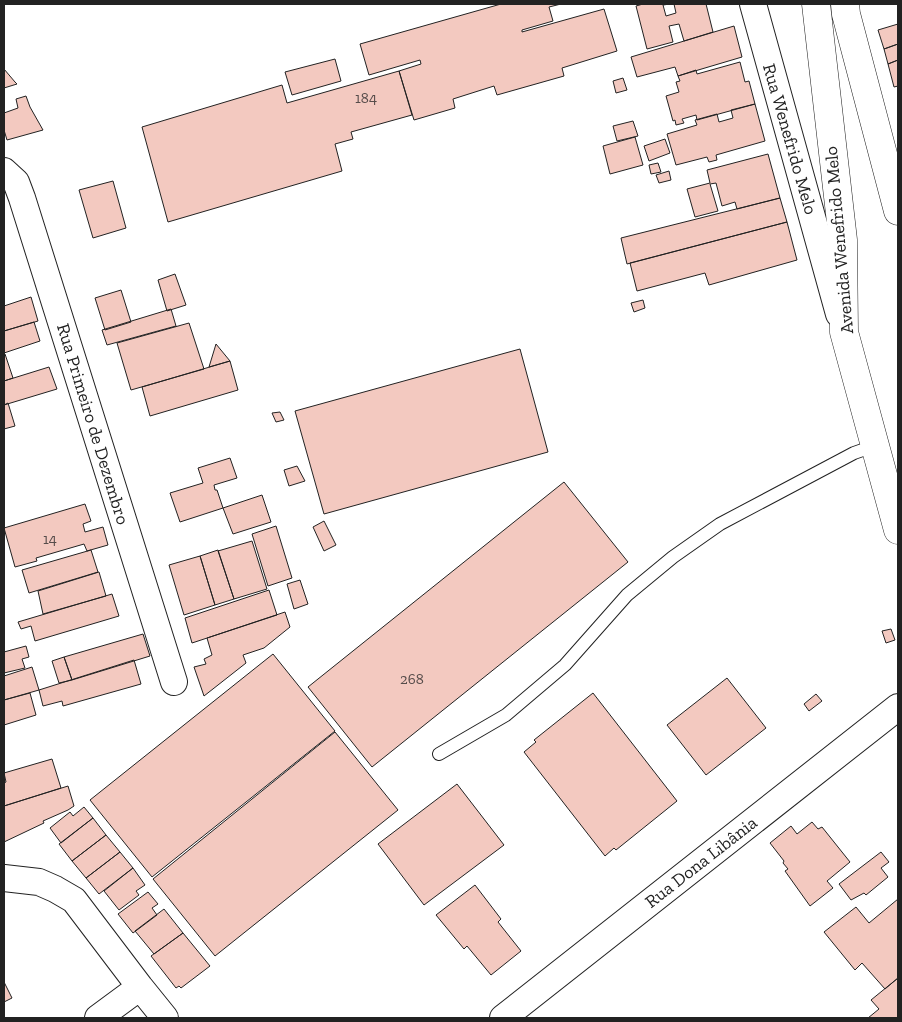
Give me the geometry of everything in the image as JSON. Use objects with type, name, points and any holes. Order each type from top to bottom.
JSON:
[{"type":"main road","name":"Avenida Wenefrido Melo","points":[[816,4],[843,240],[844,332],[898,530]]},
{"type":"main road","points":[[845,4],[846,14],[898,211]]},
{"type":"street","name":"Rua Wenefrido Melo","points":[[753,4],[844,332]]},
{"type":"street","name":"Rua Primeiro de Dezembro","points":[[4,171],[16,182],[22,198],[174,682]]},
{"type":"street","name":"Rua Dona Libânia","points":[[503,1018],[898,707]]},
{"type":"street","points":[[4,878],[39,882],[74,900],[165,1018]]},
{"type":"street","points":[[98,1018],[140,987]]},
{"type":"lane","points":[[439,754],[506,715],[566,665],[627,595],[673,557],[720,524],[854,453],[874,446]]},
{"type":"building","points":[[501,4],[561,4],[549,7],[553,21],[522,30],[522,32],[604,9],[617,51],[562,68],[564,76],[497,95],[494,86],[453,99],[455,108],[414,120],[399,71],[421,64],[420,60],[369,75],[360,44]]},
{"type":"building","points":[[643,4],[670,4],[663,5],[666,16],[676,13],[674,4],[706,4],[713,32],[684,41],[679,24],[669,26],[673,42],[647,49],[636,6]]},
{"type":"building","points":[[898,24],[898,44],[884,49],[878,30]]},
{"type":"building","points":[[734,26],[742,57],[678,76],[675,67],[637,77],[631,57]]},
{"type":"building","points":[[898,44],[898,60],[888,64],[884,49]]},
{"type":"building","points":[[335,59],[341,81],[292,95],[285,72]]},
{"type":"building","points":[[898,60],[898,86],[894,87],[888,64]]},
{"type":"building","points":[[740,62],[745,82],[749,81],[755,104],[697,120],[696,115],[682,119],[684,123],[676,125],[675,120],[673,121],[666,96],[679,92],[676,82],[680,81],[678,76],[696,70],[697,74]]},
{"type":"building","points":[[4,69],[15,82],[17,84],[4,88]]},
{"type":"building","points":[[399,71],[412,115],[351,132],[353,139],[335,144],[342,171],[168,222],[142,127],[282,85],[287,103]]},
{"type":"building","points":[[623,78],[627,90],[616,93],[613,81]]},
{"type":"building","points":[[26,96],[43,130],[7,140],[4,130],[4,113],[18,108],[16,99]]},
{"type":"building","points":[[755,104],[765,141],[716,155],[717,160],[709,162],[707,157],[676,165],[667,134],[697,125],[695,120],[717,114],[719,122],[733,118],[731,110]]},
{"type":"building","points":[[633,121],[638,136],[617,141],[613,126]]},
{"type":"building","points":[[635,137],[643,165],[610,174],[603,146]]},
{"type":"building","points":[[665,139],[670,153],[649,161],[644,146]]},
{"type":"building","points":[[768,154],[780,198],[737,209],[735,202],[722,206],[716,183],[710,184],[718,211],[695,217],[687,189],[710,183],[707,170]]},
{"type":"building","points":[[658,163],[661,172],[651,174],[649,165]]},
{"type":"building","points":[[669,171],[671,180],[659,183],[656,175]]},
{"type":"building","points":[[113,181],[126,228],[93,238],[79,190]]},
{"type":"building","points":[[780,198],[787,222],[627,264],[621,238]]},
{"type":"building","points":[[787,222],[797,260],[709,285],[705,273],[637,291],[630,263]]},
{"type":"building","points":[[175,274],[186,305],[167,311],[158,280]]},
{"type":"building","points":[[121,290],[131,322],[105,330],[95,298]]},
{"type":"building","points":[[31,297],[38,321],[4,331],[4,306]]},
{"type":"building","points":[[643,300],[645,308],[634,312],[631,303]]},
{"type":"building","points":[[171,309],[176,326],[107,345],[102,330]]},
{"type":"building","points":[[34,322],[40,341],[4,353],[4,331]]},
{"type":"building","points":[[189,323],[204,369],[131,390],[117,343]]},
{"type":"building","points":[[216,344],[230,361],[209,367]]},
{"type":"building","points":[[520,349],[548,452],[324,514],[295,411]]},
{"type":"building","points":[[4,354],[13,378],[4,381]]},
{"type":"building","points":[[230,361],[238,390],[150,416],[142,387]]},
{"type":"building","points":[[49,367],[57,389],[4,405],[4,381]]},
{"type":"building","points":[[8,403],[15,426],[4,429],[4,405]]},
{"type":"building","points":[[280,412],[284,420],[276,422],[272,413]]},
{"type":"building","points":[[230,458],[237,478],[214,485],[223,508],[180,522],[170,493],[203,483],[198,468]]},
{"type":"building","points":[[297,466],[305,481],[289,486],[284,470]]},
{"type":"building","points":[[564,482],[628,562],[372,767],[308,687]]},
{"type":"building","points":[[262,495],[271,522],[233,534],[223,508]]},
{"type":"building","points":[[85,504],[91,521],[83,524],[85,532],[103,527],[108,545],[87,551],[84,544],[36,558],[37,561],[15,567],[4,528]]},
{"type":"building","points":[[324,521],[336,545],[324,551],[313,527]]},
{"type":"building","points":[[276,526],[292,578],[268,586],[252,534]]},
{"type":"building","points":[[252,541],[267,589],[234,599],[218,551]]},
{"type":"building","points":[[91,550],[98,572],[29,593],[22,570]]},
{"type":"building","points":[[218,550],[234,599],[215,605],[200,556]]},
{"type":"building","points":[[200,556],[215,605],[184,615],[169,565]]},
{"type":"building","points":[[99,572],[106,596],[43,614],[38,591]]},
{"type":"building","points":[[300,580],[308,604],[294,609],[287,584]]},
{"type":"building","points":[[269,590],[277,615],[192,643],[185,618]]},
{"type":"building","points":[[112,594],[119,616],[35,641],[31,626],[21,629],[18,622]]},
{"type":"building","points":[[285,612],[290,627],[264,648],[243,655],[246,663],[204,696],[194,667],[206,664],[204,659],[212,655],[207,638]]},
{"type":"building","points":[[891,629],[895,640],[886,643],[882,631]]},
{"type":"building","points":[[143,634],[150,656],[72,680],[64,657]]},
{"type":"building","points":[[26,646],[29,657],[22,659],[25,668],[4,673],[4,652]]},
{"type":"building","points":[[273,654],[335,731],[152,877],[90,800]]},
{"type":"building","points":[[64,657],[72,680],[59,683],[52,661]]},
{"type":"building","points":[[134,660],[141,684],[63,706],[62,701],[43,706],[39,690]]},
{"type":"building","points":[[32,667],[39,690],[4,700],[4,676]]},
{"type":"building","points":[[727,678],[766,728],[706,775],[667,725]]},
{"type":"building","points":[[30,693],[36,715],[4,725],[4,700]]},
{"type":"building","points":[[593,693],[677,801],[616,850],[614,848],[605,856],[524,752],[536,742],[534,740]]},
{"type":"building","points":[[816,694],[822,701],[809,711],[804,704]]},
{"type":"building","points":[[335,732],[398,810],[215,956],[153,879]]},
{"type":"building","points":[[52,759],[61,788],[4,806],[4,783],[6,782],[4,773]]},
{"type":"building","points":[[457,784],[504,845],[424,905],[378,844]]},
{"type":"building","points":[[68,786],[74,806],[4,842],[4,806]]},
{"type":"building","points":[[84,807],[93,818],[61,843],[50,828],[70,812],[73,816]]},
{"type":"building","points":[[93,818],[106,835],[72,861],[59,844]]},
{"type":"building","points":[[812,822],[818,829],[822,827],[850,862],[827,881],[833,888],[810,906],[785,871],[788,869],[783,863],[784,861],[770,843],[791,826],[797,834]]},
{"type":"building","points":[[106,835],[120,852],[86,878],[72,861]]},
{"type":"building","points":[[120,852],[133,868],[99,894],[86,878]]},
{"type":"building","points":[[881,852],[889,862],[881,868],[888,877],[866,895],[864,893],[851,900],[839,884]]},
{"type":"building","points":[[133,868],[145,885],[136,891],[139,895],[119,910],[104,891]]},
{"type":"building","points":[[475,885],[501,919],[498,922],[521,951],[491,975],[467,946],[464,949],[436,915]]},
{"type":"building","points":[[148,892],[158,904],[152,908],[157,915],[133,933],[118,914]]},
{"type":"building","points":[[898,899],[898,978],[885,989],[862,963],[855,970],[824,932],[856,907],[869,923]]},
{"type":"building","points":[[164,909],[183,933],[154,954],[135,931]]},
{"type":"building","points":[[183,933],[210,966],[181,988],[179,986],[176,988],[151,956]]},
{"type":"building","points":[[898,978],[898,1018],[868,1018],[879,1009],[871,1000]]},
{"type":"building","points":[[4,982],[12,998],[4,1002]]}]
